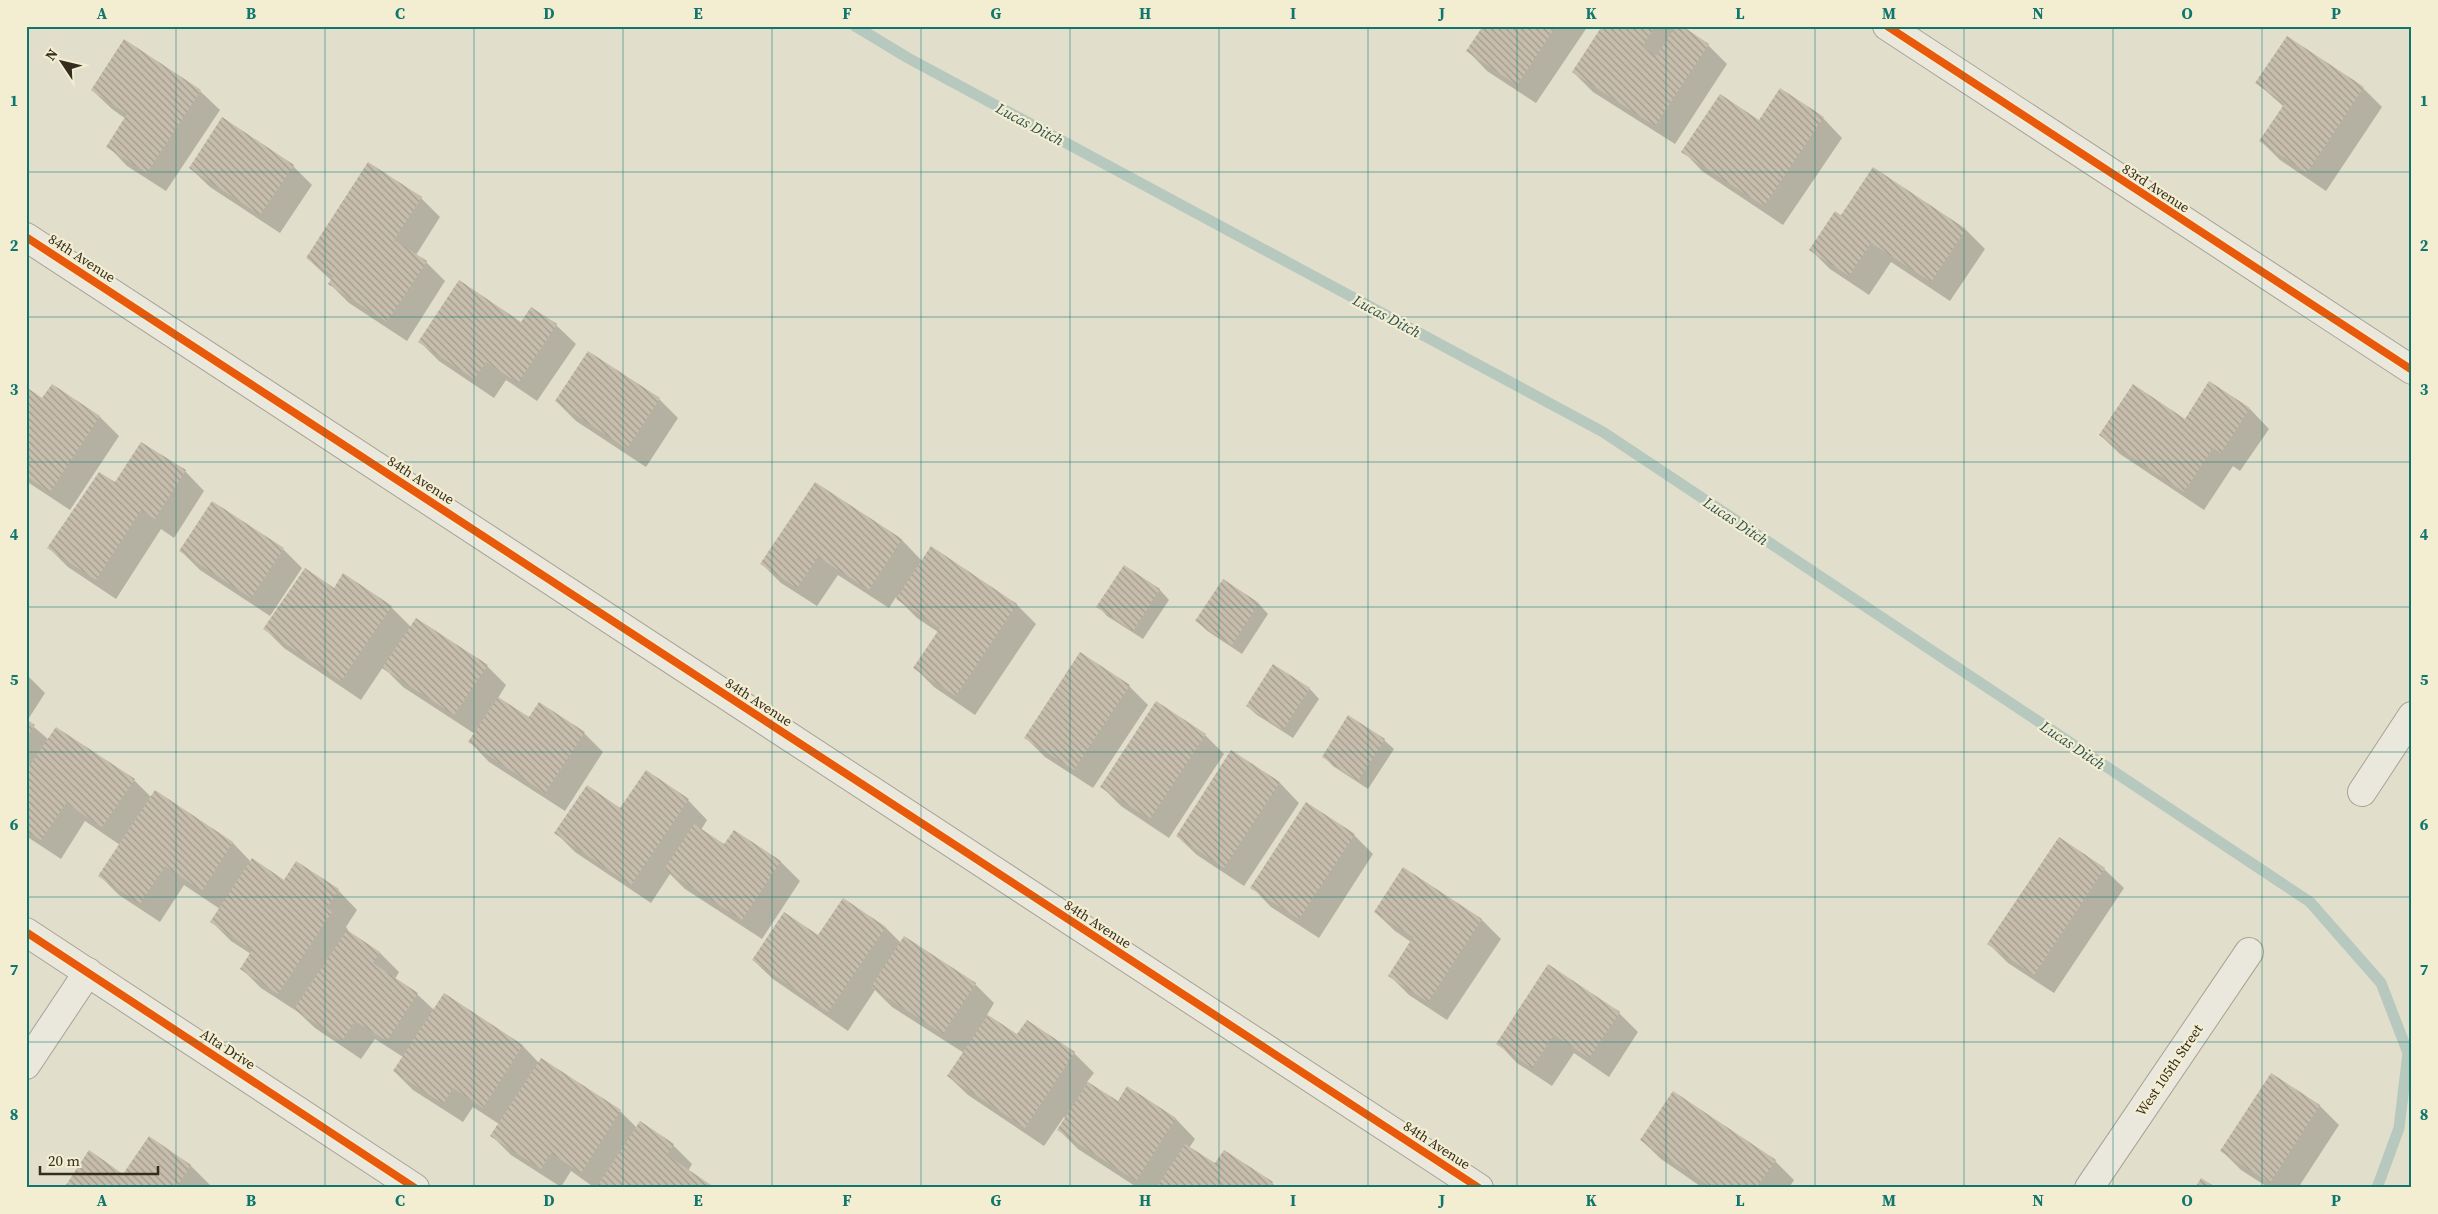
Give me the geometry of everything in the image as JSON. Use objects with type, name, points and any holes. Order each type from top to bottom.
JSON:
[{"type":"street","name":"83rd Avenue","points":[[1887,26],[2412,370]]},
{"type":"street","name":"84th Avenue","points":[[26,237],[1479,1188]]},
{"type":"street","points":[[2362,792],[2412,716]]},
{"type":"street","name":"Alta Drive","points":[[26,932],[414,1188]]},
{"type":"street","name":"West 105th Street","points":[[2089,1188],[2249,952]]},
{"type":"street","points":[[26,1065],[88,972]]},
{"type":"building","points":[[1483,26],[1556,26],[1517,85],[1466,51]]},
{"type":"building","points":[[1602,26],[1655,26],[1642,47],[1656,56],[1676,26],[1682,26],[1709,44],[1655,126],[1572,72]]},
{"type":"building","points":[[2287,36],[2364,87],[2307,173],[2259,141],[2285,103],[2255,83]]},
{"type":"building","points":[[124,39],[201,90],[147,173],[106,147],[127,114],[91,90]]},
{"type":"building","points":[[1780,88],[1824,117],[1764,206],[1681,152],[1720,94],[1759,120]]},
{"type":"building","points":[[222,117],[294,165],[260,215],[189,168]]},
{"type":"building","points":[[368,162],[422,197],[394,240],[427,261],[387,322],[328,284],[333,276],[306,258]]},
{"type":"building","points":[[1873,167],[1966,229],[1931,282],[1871,243],[1849,276],[1809,250],[1835,211],[1841,215]]},
{"type":"building","points":[[459,280],[521,322],[531,307],[557,324],[518,383],[486,362],[474,379],[418,342]]},
{"type":"building","points":[[588,351],[660,398],[627,449],[555,401]]},
{"type":"building","points":[[2209,381],[2250,408],[2221,453],[2213,448],[2184,492],[2099,435],[2133,384],[2185,419]]},
{"type":"building","points":[[52,384],[100,416],[50,492],[26,476],[26,387],[42,398]]},
{"type":"building","points":[[141,442],[186,470],[155,519],[141,510],[96,580],[47,548],[99,472],[115,482]]},
{"type":"building","points":[[815,482],[902,539],[869,590],[818,557],[797,588],[760,564]]},
{"type":"building","points":[[212,501],[284,548],[251,598],[179,551]]},
{"type":"building","points":[[931,546],[1017,604],[956,696],[913,668],[940,628],[896,599]]},
{"type":"building","points":[[1124,565],[1160,589],[1133,631],[1096,607]]},
{"type":"building","points":[[305,568],[334,588],[343,573],[392,606],[341,681],[263,629]]},
{"type":"building","points":[[1223,579],[1259,603],[1232,645],[1195,621]]},
{"type":"building","points":[[416,618],[488,665],[454,715],[382,668]]},
{"type":"building","points":[[1080,652],[1130,685],[1074,770],[1024,738]]},
{"type":"building","points":[[1273,664],[1310,688],[1283,730],[1246,706]]},
{"type":"building","points":[[498,697],[529,717],[539,702],[585,732],[545,793],[468,742]]},
{"type":"building","points":[[1156,701],[1206,734],[1150,819],[1100,787]]},
{"type":"building","points":[[1348,715],[1385,739],[1358,781],[1322,757]]},
{"type":"building","points":[[26,719],[35,725],[26,738]]},
{"type":"building","points":[[56,727],[135,779],[102,827],[66,803],[41,840],[26,831],[26,771]]},
{"type":"building","points":[[1231,750],[1280,782],[1224,868],[1176,836]]},
{"type":"building","points":[[646,770],[689,799],[631,885],[554,833],[587,785],[620,808]]},
{"type":"building","points":[[155,790],[233,842],[202,891],[165,866],[140,904],[98,876]]},
{"type":"building","points":[[1306,802],[1355,834],[1299,919],[1250,888]]},
{"type":"building","points":[[694,824],[724,844],[734,830],[781,861],[742,920],[664,869]]},
{"type":"building","points":[[2059,837],[2105,868],[2034,975],[1987,944]]},
{"type":"building","points":[[252,858],[284,880],[296,861],[339,889],[327,908],[332,912],[278,994],[240,969],[252,950],[210,922]]},
{"type":"building","points":[[1403,867],[1482,919],[1428,1002],[1388,976],[1413,937],[1374,912]]},
{"type":"building","points":[[843,898],[886,927],[828,1012],[752,960],[784,912],[818,935]]},
{"type":"building","points":[[347,930],[380,952],[373,963],[418,993],[387,1041],[355,1021],[342,1041],[294,1009]]},
{"type":"building","points":[[904,936],[976,983],[943,1034],[871,987]]},
{"type":"building","points":[[1548,964],[1620,1012],[1589,1058],[1554,1035],[1532,1068],[1496,1044]]},
{"type":"building","points":[[444,993],[523,1045],[483,1108],[453,1088],[443,1104],[393,1071]]},
{"type":"building","points":[[988,1015],[1017,1034],[1027,1020],[1075,1052],[1025,1128],[947,1076]]},
{"type":"building","points":[[541,1058],[621,1110],[581,1173],[551,1153],[541,1169],[490,1136]]},
{"type":"building","points":[[2271,1073],[2320,1105],[2270,1183],[2220,1151]]},
{"type":"building","points":[[1088,1082],[1118,1101],[1127,1086],[1176,1118],[1136,1181],[1057,1130]]},
{"type":"building","points":[[1673,1091],[1776,1160],[1756,1188],[1718,1188],[1713,1184],[1711,1187],[1640,1140]]},
{"type":"building","points":[[640,1121],[674,1144],[667,1155],[711,1185],[709,1188],[596,1188]]},
{"type":"building","points":[[149,1136],[191,1165],[176,1188],[64,1188],[89,1150],[123,1174]]},
{"type":"building","points":[[1185,1144],[1215,1163],[1224,1150],[1273,1182],[1269,1188],[1156,1188]]},
{"type":"building","points":[[2201,1178],[2217,1188],[2195,1188]]},
{"type":"waterway","name":"Lucas Ditch","points":[[855,26],[908,58],[1603,432],[2310,902],[2381,983],[2408,1053],[2399,1128],[2377,1188]]},
{"type":"cycle path","points":[[1887,26],[2412,370]]},
{"type":"cycle path","points":[[26,237],[1479,1188]]},
{"type":"cycle path","points":[[26,932],[415,1188]]}]
